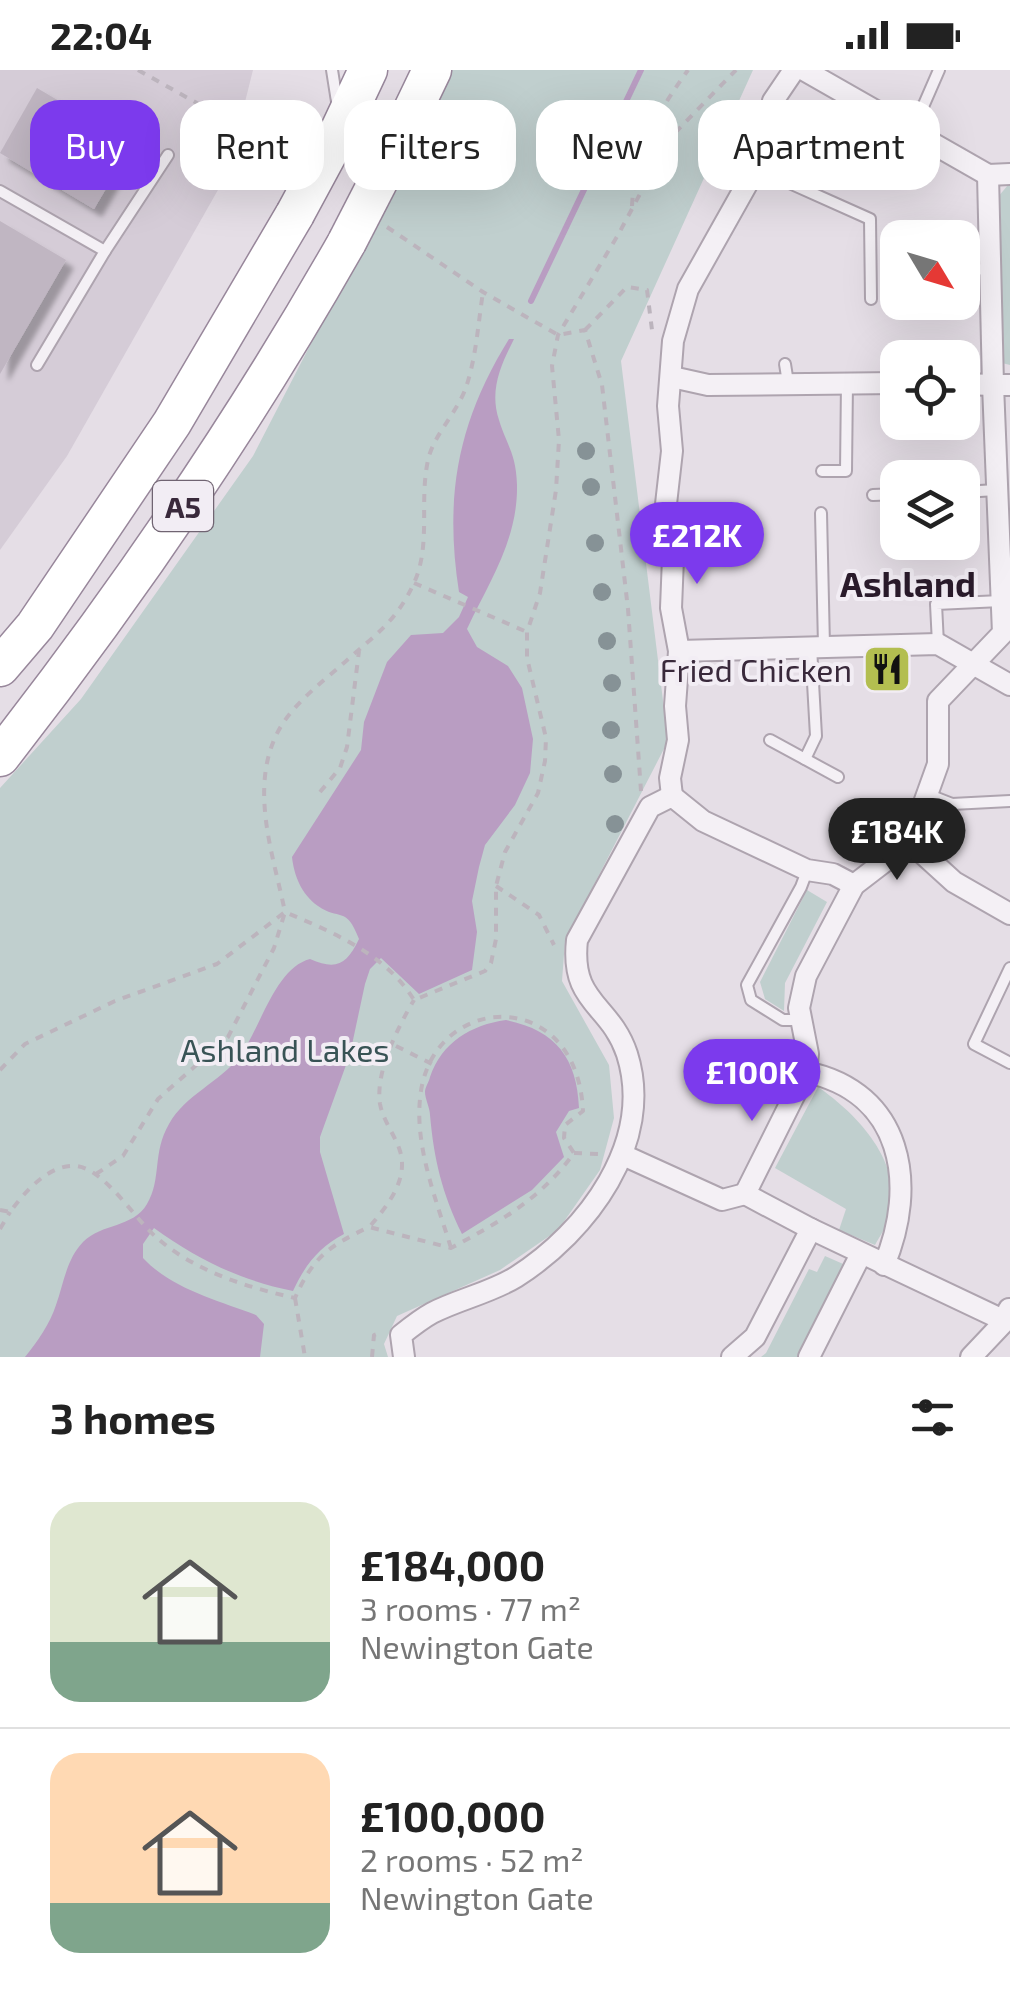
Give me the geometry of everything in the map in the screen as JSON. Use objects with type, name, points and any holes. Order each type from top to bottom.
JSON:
[{"type":"highway","name":"A5","points":[[0,667],[34,626],[172,423],[295,214],[368,70]]},
{"type":"highway","name":"A5","points":[[0,757],[88,645],[220,451],[347,242],[432,70]]},
{"type":"street","points":[[774,100],[794,70]]},
{"type":"street","points":[[804,70],[856,100]]},
{"type":"street","points":[[940,148],[988,175],[1010,174]]},
{"type":"street","points":[[745,1194],[806,1072],[808,1054],[799,1008],[806,976],[854,885],[910,842],[938,764],[938,701],[1002,633],[1001,385],[990,269],[988,175]]},
{"type":"street","points":[[744,190],[688,289],[674,341],[668,406],[672,451],[666,504],[673,558],[670,608],[678,652],[674,706],[678,740],[670,778],[672,796],[703,821],[807,870],[833,874],[854,885]]},
{"type":"street","points":[[672,377],[708,385],[786,374],[880,383]]},
{"type":"street","points":[[678,652],[938,644],[1010,684]]},
{"type":"street","points":[[404,1357],[401,1335],[428,1316],[513,1279],[548,1255],[590,1209],[624,1155],[632,1125],[632,1088],[626,1054],[610,1022],[581,988],[574,963],[576,940],[650,807],[672,796]]},
{"type":"street","points":[[910,842],[954,882],[1010,914]]},
{"type":"street","points":[[806,1072],[826,1076],[854,1093],[877,1116],[899,1158],[900,1220],[884,1265]]},
{"type":"street","points":[[624,1155],[722,1200],[745,1194],[884,1265],[1007,1314],[971,1357]]},
{"type":"street","points":[[732,1357],[755,1337],[810,1229]]},
{"type":"street","points":[[809,1357],[861,1254]]},
{"type":"lane","points":[[332,70],[338,133]]},
{"type":"lane","points":[[926,100],[939,70]]},
{"type":"lane","points":[[37,365],[104,251],[168,154]]},
{"type":"lane","points":[[805,190],[870,219],[871,299]]},
{"type":"lane","points":[[0,191],[104,251]]},
{"type":"lane","points":[[980,269],[990,269]]},
{"type":"lane","points":[[822,471],[846,470],[847,382]]},
{"type":"lane","points":[[873,495],[880,495]]},
{"type":"lane","points":[[805,759],[816,736],[822,513]]},
{"type":"lane","points":[[938,644],[936,604],[1002,602]]},
{"type":"lane","points":[[770,740],[838,776]]},
{"type":"lane","points":[[930,795],[952,804],[1010,801]]},
{"type":"lane","points":[[801,1020],[784,1020],[751,1000],[747,984],[807,870]]},
{"type":"lane","points":[[1010,968],[974,1044],[1010,1064]]},
{"type":"path","points":[[138,70],[193,100]]},
{"type":"path","points":[[632,211],[634,170],[656,115],[688,70]]},
{"type":"path","points":[[304,1357],[295,1298],[306,1273],[321,1254],[369,1227],[386,1208],[403,1165],[380,1104],[382,1077],[394,1045],[414,1000],[485,971],[490,963],[496,939],[496,886],[505,852],[538,792],[546,738],[527,658],[527,632],[550,546],[556,490],[558,440],[552,366],[558,335],[632,211],[670,138],[735,70]]},
{"type":"path","points":[[387,226],[484,292],[558,335],[586,330],[627,287],[646,290],[654,340]]},
{"type":"path","points":[[96,1174],[123,1156],[158,1099],[228,1037],[274,948],[284,912],[266,830],[267,770],[274,740],[288,716],[311,692],[397,616],[414,583],[424,557],[424,480],[430,450],[450,422],[466,387],[484,292]]},
{"type":"path","points":[[586,330],[602,385],[628,609],[639,787],[650,807]]},
{"type":"path","points":[[414,583],[527,632]]},
{"type":"path","points":[[320,792],[340,768],[347,748],[360,649]]},
{"type":"path","points":[[496,886],[539,915],[558,952],[574,963]]},
{"type":"path","points":[[284,912],[354,944],[382,964],[414,1000]]},
{"type":"path","points":[[0,1070],[25,1044],[115,1001],[217,964],[284,912]]},
{"type":"path","points":[[369,1227],[450,1248],[508,1216],[556,1178],[574,1154],[564,1138],[566,1125],[583,1111],[582,1090],[568,1052],[555,1035],[518,1016],[471,1024],[452,1036],[424,1076],[420,1100],[422,1137],[450,1248]]},
{"type":"path","points":[[394,1045],[432,1064]]},
{"type":"path","points":[[0,1229],[27,1190],[49,1174],[75,1166],[96,1174],[156,1238],[216,1274],[295,1298]]},
{"type":"path","points":[[0,1210],[10,1212]]},
{"type":"shaded area","points":[[0,70],[253,70],[246,100],[180,100],[180,190],[218,190],[67,456],[0,550]]},
{"type":"shaded area","points":[[509,339],[514,339],[501,368],[495,398],[515,465],[516,505],[501,560],[467,629],[477,647],[508,666],[522,688],[533,739],[530,773],[515,805],[485,845],[479,867],[472,901],[477,932],[472,970],[419,994],[381,958],[370,969],[350,1054],[320,1137],[320,1152],[344,1234],[314,1258],[293,1291],[220,1267],[154,1228],[143,1244],[143,1258],[167,1278],[256,1315],[264,1324],[260,1357],[25,1357],[50,1319],[77,1249],[99,1231],[141,1212],[152,1195],[160,1145],[169,1124],[184,1105],[240,1056],[287,974],[310,959],[340,963],[359,939],[346,918],[325,910],[307,896],[292,857],[361,750],[364,722],[387,662],[411,635],[443,633],[459,617],[468,597],[459,592],[455,557],[453,524],[459,460],[478,400]]},
{"type":"shaded area","points":[[506,1020],[538,1031],[560,1049],[574,1074],[579,1108],[569,1111],[556,1132],[564,1157],[532,1190],[462,1234],[440,1176],[425,1090],[442,1054],[459,1037]]},
{"type":"green space","name":"Ashland Lakes","points":[[452,70],[753,70],[739,100],[698,100],[699,190],[621,361],[668,741],[565,941],[562,981],[609,1065],[614,1118],[600,1170],[558,1230],[500,1270],[397,1316],[384,1344],[388,1357],[0,1357],[0,788],[81,699],[253,456],[390,190],[516,190],[516,100],[437,100]]},
{"type":"green space","points":[[1008,185],[1010,365],[1002,363],[998,197]]},
{"type":"green space","points":[[807,890],[827,902],[785,983],[784,1011],[765,999],[760,982]]},
{"type":"green space","points":[[818,1087],[862,1126],[884,1159],[892,1197],[888,1220],[875,1245],[839,1230],[846,1209],[775,1168]]},
{"type":"green space","points":[[825,1256],[850,1267],[805,1357],[761,1357],[809,1269],[817,1272]]},
{"type":"building","points":[[37,88],[57,100],[30,100]]},
{"type":"building","points":[[30,100],[30,171],[0,153]]},
{"type":"building","points":[[62,190],[105,190],[94,209]]},
{"type":"building","points":[[0,221],[66,260],[0,374]]},
{"type":"waterway","points":[[531,301],[641,70]]},
{"type":"place","name":"Fried Chicken","points":[[887,669]]},
{"type":"district","name":"Ashland","points":[[908,583]]}]
